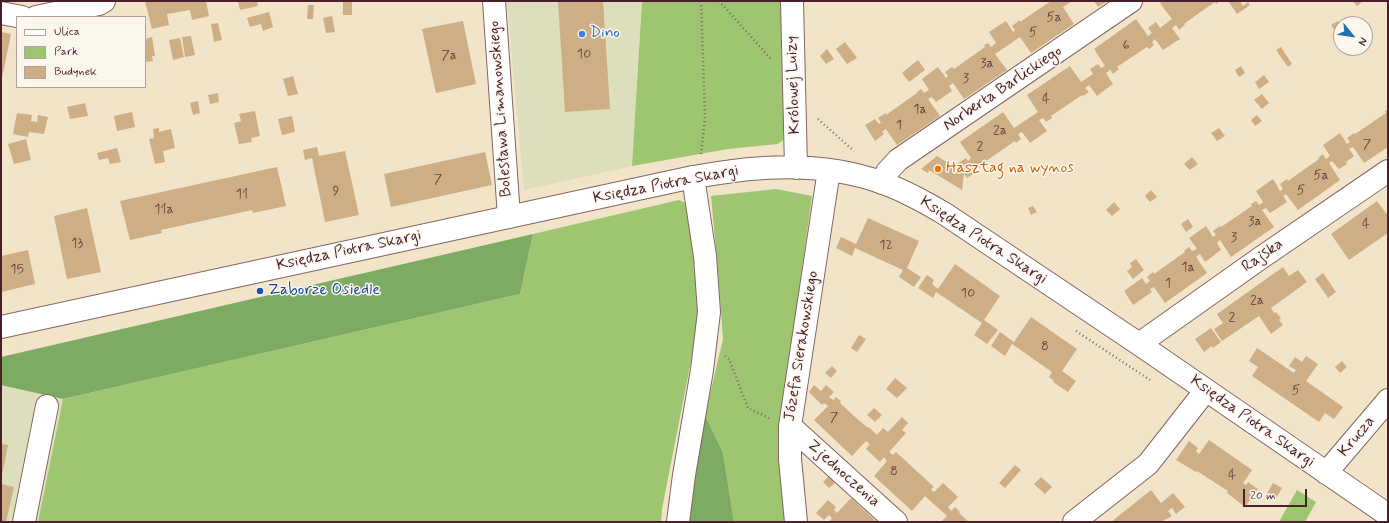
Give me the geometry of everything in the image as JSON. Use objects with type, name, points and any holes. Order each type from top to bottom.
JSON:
[{"type":"street","points":[[41,16],[99,4],[104,1]]},
{"type":"street","name":"Bolesława Limanowskiego","points":[[494,1],[509,216]]},
{"type":"street","name":"Królowej Luizy","points":[[792,1],[796,168]]},
{"type":"street","name":"Norberta Barlickiego","points":[[882,183],[887,172],[898,160],[1131,1]]},
{"type":"street","points":[[1,13],[17,16]]},
{"type":"street","points":[[678,522],[684,475],[702,370],[709,312],[697,168]]},
{"type":"street","name":"Księdza Piotra Skargi","points":[[1,328],[509,216],[697,168],[796,168],[828,170],[859,176],[882,183],[914,196],[945,214],[1140,344],[1388,515]]},
{"type":"street","name":"Józefa Sierakowskiego","points":[[796,522],[790,459],[790,426],[828,170]]},
{"type":"street","name":"Rajska","points":[[1140,344],[1262,257],[1388,171]]},
{"type":"street","points":[[1074,522],[1148,464],[1206,390]]},
{"type":"street","name":"Krucza","points":[[1326,473],[1388,400]]},
{"type":"street","points":[[24,522],[47,406]]},
{"type":"street","name":"Zjednoczenia","points":[[790,426],[896,522]]},
{"type":"path","points":[[697,168],[705,118],[701,1]]},
{"type":"path","points":[[705,341],[729,359],[748,408],[790,426]]},
{"type":"shaded area","points":[[507,1],[642,1],[632,166],[524,190]]},
{"type":"shaded area","points":[[1,385],[63,399],[38,522],[1,522]]},
{"type":"green space","points":[[642,1],[782,1],[783,140],[778,144],[728,149],[632,166]]},
{"type":"green space","points":[[776,189],[812,196],[779,438],[787,522],[734,522],[723,453],[705,415],[723,339],[711,196]]},
{"type":"green space","points":[[679,200],[688,204],[692,219],[700,315],[662,509],[661,522],[38,522],[63,399],[520,294],[533,234]]},
{"type":"green space","points":[[533,234],[520,294],[63,399],[1,385],[1,357]]},
{"type":"green space","points":[[705,415],[723,453],[734,522],[688,522],[693,480]]},
{"type":"green space","points":[[1297,490],[1316,502],[1305,522],[1279,522]]},
{"type":"building","points":[[145,1],[206,1],[209,16],[192,20],[190,10],[167,14],[169,25],[152,29]]},
{"type":"building","points":[[238,1],[257,1],[258,6],[240,10]]},
{"type":"building","points":[[343,1],[352,1],[352,15],[343,15]]},
{"type":"building","points":[[558,1],[603,1],[610,109],[565,112]]},
{"type":"building","points":[[1051,1],[1072,1],[1063,7],[1074,24],[1031,53],[1020,37],[995,54],[1007,70],[964,99],[953,83],[949,86],[952,91],[936,102],[932,97],[928,99],[940,116],[897,145],[886,129],[882,132],[884,134],[875,141],[865,125],[875,119],[879,124],[881,123],[878,118],[886,113],[886,115],[921,89],[924,93],[929,90],[922,79],[938,67],[946,78],[948,76],[945,72],[952,67],[954,69],[985,47],[984,45],[988,43],[991,47],[996,43],[989,32],[1006,21],[1013,32],[1015,30],[1012,26]]},
{"type":"building","points":[[1094,1],[1108,1],[1098,7]]},
{"type":"building","points":[[1163,1],[1220,1],[1216,4],[1215,2],[1199,13],[1184,24],[1185,25],[1179,30],[1176,25],[1172,28],[1180,39],[1163,50],[1155,39],[1152,42],[1154,45],[1149,49],[1147,47],[1117,67],[1119,69],[1113,74],[1110,69],[1106,73],[1113,84],[1097,96],[1089,85],[1085,88],[1089,92],[1083,96],[1082,95],[1051,116],[1052,118],[1046,122],[1043,118],[1039,120],[1047,131],[1030,143],[1022,132],[1018,134],[1021,139],[1016,143],[1015,141],[983,163],[985,164],[979,168],[976,164],[972,167],[976,172],[967,178],[964,174],[962,190],[929,170],[928,173],[921,169],[937,156],[961,171],[957,164],[966,158],[968,161],[971,158],[960,142],[1003,112],[1014,128],[1038,112],[1027,95],[1070,66],[1081,82],[1093,74],[1090,69],[1098,64],[1101,68],[1105,66],[1094,49],[1136,19],[1148,36],[1152,33],[1148,28],[1156,22],[1160,28],[1172,19],[1160,3]]},
{"type":"building","points":[[1228,1],[1240,1],[1243,6],[1248,2],[1250,5],[1237,14]]},
{"type":"building","points":[[1353,1],[1363,1],[1357,6]]},
{"type":"building","points":[[308,5],[314,5],[313,19],[307,19]]},
{"type":"building","points":[[269,12],[273,27],[263,31],[261,24],[250,27],[247,18]]},
{"type":"building","points":[[332,16],[335,32],[326,33],[323,18]]},
{"type":"building","points":[[463,21],[476,84],[436,93],[422,29]]},
{"type":"building","points":[[218,23],[222,40],[214,42],[211,24]]},
{"type":"building","points":[[1,32],[11,34],[2,78],[1,78]]},
{"type":"building","points":[[191,36],[195,55],[185,57],[182,37]]},
{"type":"building","points":[[152,37],[155,56],[152,56],[153,61],[146,62],[146,39]]},
{"type":"building","points":[[180,38],[184,57],[173,60],[169,40]]},
{"type":"building","points":[[845,42],[857,58],[847,64],[836,49]]},
{"type":"building","points":[[1281,47],[1292,64],[1288,67],[1276,50]]},
{"type":"building","points":[[827,49],[834,59],[826,64],[820,56]]},
{"type":"building","points":[[918,60],[925,70],[909,82],[902,73]]},
{"type":"building","points":[[1241,66],[1245,73],[1239,77],[1235,70]]},
{"type":"building","points":[[1264,75],[1269,82],[1259,89],[1255,82]]},
{"type":"building","points":[[293,76],[298,94],[288,96],[283,79]]},
{"type":"building","points":[[218,93],[219,102],[210,104],[208,95]]},
{"type":"building","points":[[1262,94],[1269,103],[1262,109],[1254,100]]},
{"type":"building","points":[[198,101],[200,113],[193,115],[190,103]]},
{"type":"building","points":[[85,103],[88,116],[70,119],[67,107]]},
{"type":"building","points":[[1388,109],[1388,147],[1364,163],[1353,147],[1349,149],[1354,156],[1346,162],[1347,164],[1339,169],[1332,161],[1329,163],[1340,180],[1298,210],[1286,194],[1283,196],[1287,202],[1270,213],[1266,208],[1262,210],[1274,227],[1231,257],[1220,240],[1217,243],[1221,250],[1205,262],[1200,254],[1196,257],[1207,273],[1165,303],[1154,287],[1150,289],[1152,292],[1133,305],[1124,291],[1142,278],[1146,284],[1150,281],[1147,277],[1153,272],[1154,274],[1185,252],[1184,251],[1189,247],[1192,251],[1197,249],[1189,238],[1206,226],[1213,237],[1216,235],[1213,231],[1252,206],[1251,204],[1256,201],[1259,205],[1263,202],[1256,191],[1273,179],[1280,191],[1283,189],[1280,184],[1287,179],[1288,181],[1319,159],[1318,158],[1323,154],[1326,159],[1330,156],[1323,145],[1340,133],[1347,144],[1350,142],[1347,138],[1386,113],[1385,111]]},
{"type":"building","points":[[255,111],[260,136],[251,138],[252,142],[239,144],[234,123],[241,121],[239,114]]},
{"type":"building","points":[[132,112],[135,127],[117,131],[114,116]]},
{"type":"building","points":[[17,113],[32,115],[31,121],[37,122],[38,115],[48,117],[44,134],[29,132],[28,137],[13,134]]},
{"type":"building","points":[[1257,115],[1262,121],[1255,126],[1251,120]]},
{"type":"building","points":[[292,116],[295,132],[282,135],[278,119]]},
{"type":"building","points":[[159,128],[159,132],[171,129],[175,148],[163,151],[165,162],[155,164],[149,139],[154,138],[153,129]]},
{"type":"building","points":[[1219,128],[1225,136],[1217,141],[1211,133]]},
{"type":"building","points":[[26,139],[31,160],[14,164],[8,144]]},
{"type":"building","points":[[317,147],[319,156],[345,151],[359,215],[325,222],[312,158],[305,160],[303,150]]},
{"type":"building","points":[[117,148],[121,162],[110,164],[108,158],[99,160],[97,153]]},
{"type":"building","points":[[485,152],[492,185],[391,207],[384,174]]},
{"type":"building","points":[[1192,157],[1198,164],[1190,170],[1184,164]]},
{"type":"building","points":[[277,167],[286,206],[253,213],[252,210],[161,230],[162,233],[130,240],[120,201]]},
{"type":"building","points":[[1151,190],[1157,197],[1150,202],[1145,196]]},
{"type":"building","points":[[1377,201],[1388,216],[1388,233],[1349,260],[1331,234]]},
{"type":"building","points":[[1114,202],[1120,209],[1112,216],[1106,210]]},
{"type":"building","points":[[1033,206],[1037,212],[1031,215],[1028,208]]},
{"type":"building","points":[[87,208],[101,272],[67,279],[54,216]]},
{"type":"building","points":[[868,218],[919,241],[907,268],[921,277],[914,287],[899,277],[903,270],[855,248],[852,256],[836,248],[841,237],[856,244]]},
{"type":"building","points":[[1188,219],[1193,227],[1186,232],[1181,224]]},
{"type":"building","points":[[28,250],[35,284],[1,292],[1,256]]},
{"type":"building","points":[[1136,259],[1144,270],[1133,279],[1127,271],[1132,267],[1130,263]]},
{"type":"building","points":[[955,264],[1000,296],[984,320],[998,330],[987,344],[974,335],[982,323],[936,292],[933,298],[918,288],[927,275],[934,280],[932,284],[938,289]]},
{"type":"building","points":[[1283,267],[1289,276],[1298,270],[1307,282],[1271,308],[1274,313],[1276,312],[1281,318],[1279,320],[1283,325],[1271,334],[1259,316],[1222,341],[1214,329],[1223,323],[1217,314]]},
{"type":"building","points":[[1323,273],[1336,292],[1328,298],[1315,279]]},
{"type":"building","points":[[1031,317],[1077,349],[1062,371],[1076,381],[1068,392],[1053,382],[1054,381],[1049,377],[1052,372],[1012,344],[1005,356],[991,346],[1000,332],[1014,342]]},
{"type":"building","points":[[1211,328],[1221,342],[1204,352],[1195,339]]},
{"type":"building","points":[[859,335],[866,339],[857,352],[851,348]]},
{"type":"building","points":[[1257,348],[1294,373],[1296,370],[1289,366],[1295,357],[1302,362],[1306,356],[1318,364],[1306,381],[1343,407],[1334,419],[1325,413],[1319,422],[1252,376],[1258,367],[1249,361]]},
{"type":"building","points":[[1342,361],[1347,367],[1340,373],[1335,367]]},
{"type":"building","points":[[832,366],[837,371],[831,378],[825,373]]},
{"type":"building","points":[[895,378],[907,388],[897,398],[886,389]]},
{"type":"building","points":[[814,385],[821,391],[826,385],[834,392],[829,397],[833,400],[836,397],[841,401],[840,403],[854,416],[877,435],[883,428],[888,432],[902,417],[908,423],[902,430],[906,433],[889,452],[893,455],[896,452],[934,487],[931,489],[934,492],[943,483],[958,497],[948,507],[951,511],[955,507],[969,522],[941,522],[947,516],[925,496],[912,511],[874,476],[887,461],[884,457],[880,462],[866,449],[870,444],[866,441],[852,456],[814,420],[828,406],[824,403],[822,405],[809,392]]},
{"type":"building","points":[[874,408],[882,415],[875,422],[867,415]]},
{"type":"building","points":[[1209,440],[1252,470],[1243,483],[1246,485],[1248,482],[1258,489],[1245,507],[1227,493],[1228,491],[1197,471],[1196,472],[1176,460],[1189,441],[1198,448],[1196,451],[1199,454]]},
{"type":"building","points":[[1,444],[8,445],[2,475],[1,475]]},
{"type":"building","points":[[1015,465],[1021,470],[1005,488],[999,483]]},
{"type":"building","points":[[829,476],[835,483],[829,488],[823,482]]},
{"type":"building","points":[[1041,477],[1052,487],[1045,494],[1034,484]]},
{"type":"building","points":[[1273,483],[1282,488],[1275,500],[1266,495]]},
{"type":"building","points":[[1,484],[14,487],[6,522],[1,521]]},
{"type":"building","points":[[1151,490],[1161,503],[1173,493],[1185,507],[1176,514],[1172,508],[1168,511],[1172,516],[1161,522],[1111,522]]},
{"type":"building","points":[[851,498],[877,522],[829,522],[832,518],[829,515],[824,520],[816,513],[828,500],[836,507],[834,510],[837,513]]},
{"type":"place","name":"Dino","points":[[582,34]]},
{"type":"place","name":"Hasztag na wynos","points":[[938,169]]},
{"type":"place","name":"Zaborze Osiedle","points":[[260,291]]}]
